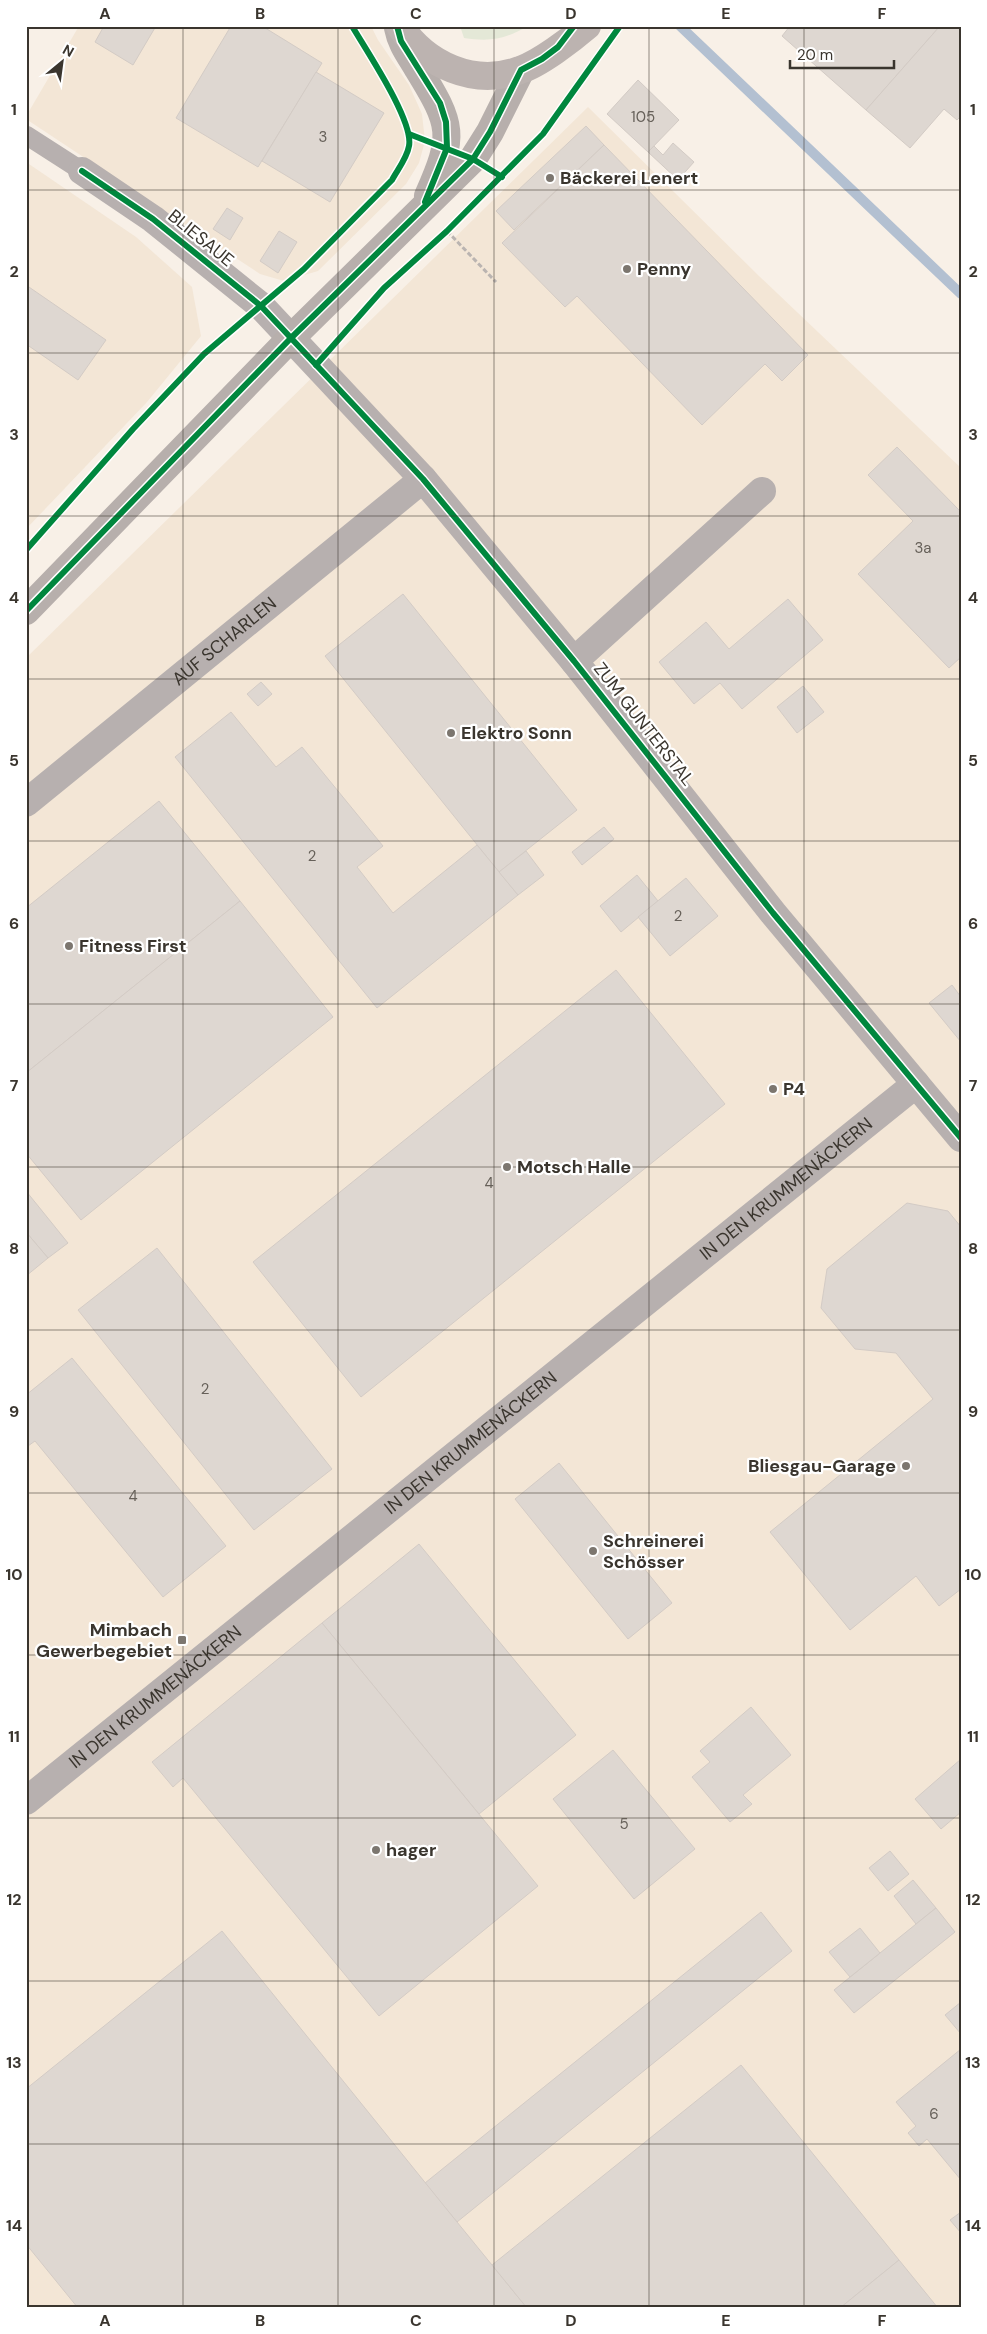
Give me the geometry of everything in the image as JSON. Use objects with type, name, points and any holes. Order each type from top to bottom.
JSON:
[{"type":"main road","points":[[399,26],[410,41],[432,60],[457,72],[485,76],[503,75],[521,70],[542,59],[566,36],[587,26]]},
{"type":"main road","points":[[399,26],[401,41],[440,103],[446,122],[447,148],[422,209]]},
{"type":"main road","points":[[26,611],[169,467],[290,339],[473,159],[490,132],[521,70]]},
{"type":"street","name":"BLIESAUE","points":[[82,172],[153,219],[251,297],[290,339]]},
{"type":"street","name":"ZUM GUNTERSTAL","points":[[290,339],[423,479],[574,660],[773,913],[961,1138]]},
{"type":"street","name":"AUF SCHARLEN","points":[[26,802],[423,479]]},
{"type":"street","points":[[574,660],[762,491]]},
{"type":"street","name":"IN DEN KRUMMENÄCKERN","points":[[26,1801],[916,1084]]},
{"type":"lane","name":"BLIESAUE","points":[[26,135],[82,172]]},
{"type":"path","points":[[447,231],[496,282]]},
{"type":"shaded area","points":[[79,26],[371,26],[378,40],[409,85],[422,114],[425,141],[419,163],[406,184],[318,271],[284,281],[260,274],[29,121],[28,113]]},
{"type":"shaded area","points":[[588,107],[759,276],[961,468],[961,2308],[26,2308],[26,658]]},
{"type":"shaded area","points":[[26,162],[136,237],[192,287],[201,336],[147,402],[26,529]]},
{"type":"green space","points":[[460,26],[528,26],[505,37],[482,40],[464,38]]},
{"type":"building","points":[[104,26],[156,26],[133,65],[95,42]]},
{"type":"building","points":[[231,26],[262,26],[322,63],[258,167],[176,118]]},
{"type":"building","points":[[790,26],[940,26],[866,110],[782,36]]},
{"type":"building","points":[[940,26],[961,26],[961,116],[957,120],[944,109],[910,148],[866,110]]},
{"type":"building","points":[[316,72],[384,113],[330,202],[262,161]]},
{"type":"building","points":[[638,80],[679,120],[648,152],[607,114]]},
{"type":"building","name":"Bäckerei Lenert","points":[[586,126],[604,145],[514,230],[496,211]]},
{"type":"building","points":[[673,143],[694,162],[678,180],[648,152],[654,146],[663,155]]},
{"type":"building","name":"Penny","points":[[604,145],[808,355],[782,381],[765,364],[702,425],[577,296],[565,307],[502,243]]},
{"type":"building","points":[[227,208],[243,218],[230,240],[213,229]]},
{"type":"building","points":[[279,231],[297,242],[278,273],[260,261]]},
{"type":"building","points":[[26,285],[106,340],[78,380],[26,344]]},
{"type":"building","points":[[897,447],[961,512],[961,657],[949,668],[858,574],[913,521],[868,475]]},
{"type":"building","name":"Elektro Sonn","points":[[403,594],[577,810],[499,872],[325,656]]},
{"type":"building","points":[[788,599],[823,640],[742,709],[720,683],[694,704],[659,662],[706,622],[729,649]]},
{"type":"building","points":[[261,682],[272,694],[258,706],[247,694]]},
{"type":"building","points":[[803,686],[824,712],[797,733],[777,707]]},
{"type":"building","points":[[231,712],[276,767],[302,747],[383,846],[357,867],[393,913],[477,845],[518,895],[377,1008],[175,757]]},
{"type":"building","points":[[159,801],[240,901],[26,1073],[26,908]]},
{"type":"building","points":[[604,827],[614,839],[582,865],[572,852]]},
{"type":"building","points":[[526,851],[544,875],[518,895],[499,872]]},
{"type":"building","points":[[637,875],[658,901],[621,932],[600,906]]},
{"type":"building","points":[[686,878],[718,916],[670,956],[638,917]]},
{"type":"building","points":[[240,901],[333,1017],[81,1220],[26,1153],[26,1073]]},
{"type":"building","points":[[616,970],[725,1104],[361,1397],[253,1262]]},
{"type":"building","points":[[952,985],[961,997],[961,1042],[929,1003]]},
{"type":"building","points":[[26,1191],[68,1243],[48,1258],[26,1232]]},
{"type":"building","name":"Bliesgau-Garage","points":[[907,1203],[948,1211],[961,1227],[961,1589],[939,1606],[916,1576],[850,1630],[770,1532],[933,1399],[896,1353],[855,1349],[821,1308],[827,1269]]},
{"type":"building","points":[[26,1232],[48,1258],[26,1276]]},
{"type":"building","points":[[157,1248],[332,1469],[254,1530],[78,1310]]},
{"type":"building","points":[[72,1358],[226,1546],[163,1597],[35,1441],[28,1446],[26,1444],[26,1395]]},
{"type":"building","name":"Schreinerei Schösser","points":[[559,1463],[672,1603],[628,1639],[515,1499]]},
{"type":"building","points":[[419,1544],[576,1735],[479,1814],[322,1623]]},
{"type":"building","name":"hager","points":[[322,1623],[538,1886],[379,2016],[183,1778],[173,1787],[152,1762]]},
{"type":"building","points":[[751,1707],[791,1755],[743,1795],[752,1804],[730,1822],[692,1777],[710,1762],[700,1751]]},
{"type":"building","points":[[613,1750],[695,1849],[634,1899],[553,1799]]},
{"type":"building","points":[[961,1759],[961,1812],[941,1829],[915,1799]]},
{"type":"building","points":[[890,1851],[909,1874],[888,1891],[869,1868]]},
{"type":"building","points":[[913,1880],[936,1908],[916,1924],[894,1896]]},
{"type":"building","points":[[936,1908],[955,1932],[854,2013],[834,1990]]},
{"type":"building","points":[[761,1912],[792,1951],[457,2222],[425,2183]]},
{"type":"building","points":[[860,1928],[880,1953],[850,1977],[829,1952]]},
{"type":"building","points":[[222,1931],[527,2308],[78,2308],[26,2244],[26,2089]]},
{"type":"building","points":[[961,2002],[961,2034],[945,2015]]},
{"type":"building","points":[[961,2049],[961,2180],[927,2139],[919,2146],[908,2133],[916,2126],[896,2102]]},
{"type":"building","points":[[741,2065],[899,2260],[840,2308],[527,2308],[492,2265]]},
{"type":"building","points":[[961,2212],[961,2233],[950,2220]]},
{"type":"building","points":[[899,2260],[938,2308],[840,2308]]},
{"type":"waterway","points":[[680,26],[961,294]]},
{"type":"cycle path","points":[[26,550],[133,429],[204,354],[304,269],[392,180],[408,150],[409,135],[397,103],[352,26]]},
{"type":"cycle path","points":[[397,26],[401,41],[440,103],[446,122],[447,148],[425,202]]},
{"type":"cycle path","points":[[26,611],[290,339],[473,159],[490,132],[521,70],[542,59],[558,47],[574,26]]},
{"type":"cycle path","points":[[316,365],[384,288],[447,231],[543,134],[620,26]]},
{"type":"cycle path","points":[[409,134],[473,159],[502,177]]},
{"type":"cycle path","points":[[82,171],[153,219],[261,306],[423,479],[574,661],[773,913],[961,1138]]},
{"type":"place","name":"Bäckerei Lenert","points":[[550,178]]},
{"type":"place","name":"Penny","points":[[627,269]]},
{"type":"place","name":"Elektro Sonn","points":[[451,733]]},
{"type":"place","name":"Fitness First","points":[[69,946]]},
{"type":"place","name":"P4","points":[[773,1089]]},
{"type":"place","name":"Motsch Halle","points":[[507,1167]]},
{"type":"place","name":"Bliesgau-Garage","points":[[906,1466]]},
{"type":"place","name":"Schreinerei Schösser","points":[[593,1551]]},
{"type":"place","name":"Mimbach Gewerbegebiet","points":[[182,1640]]},
{"type":"place","name":"hager","points":[[376,1850]]}]
